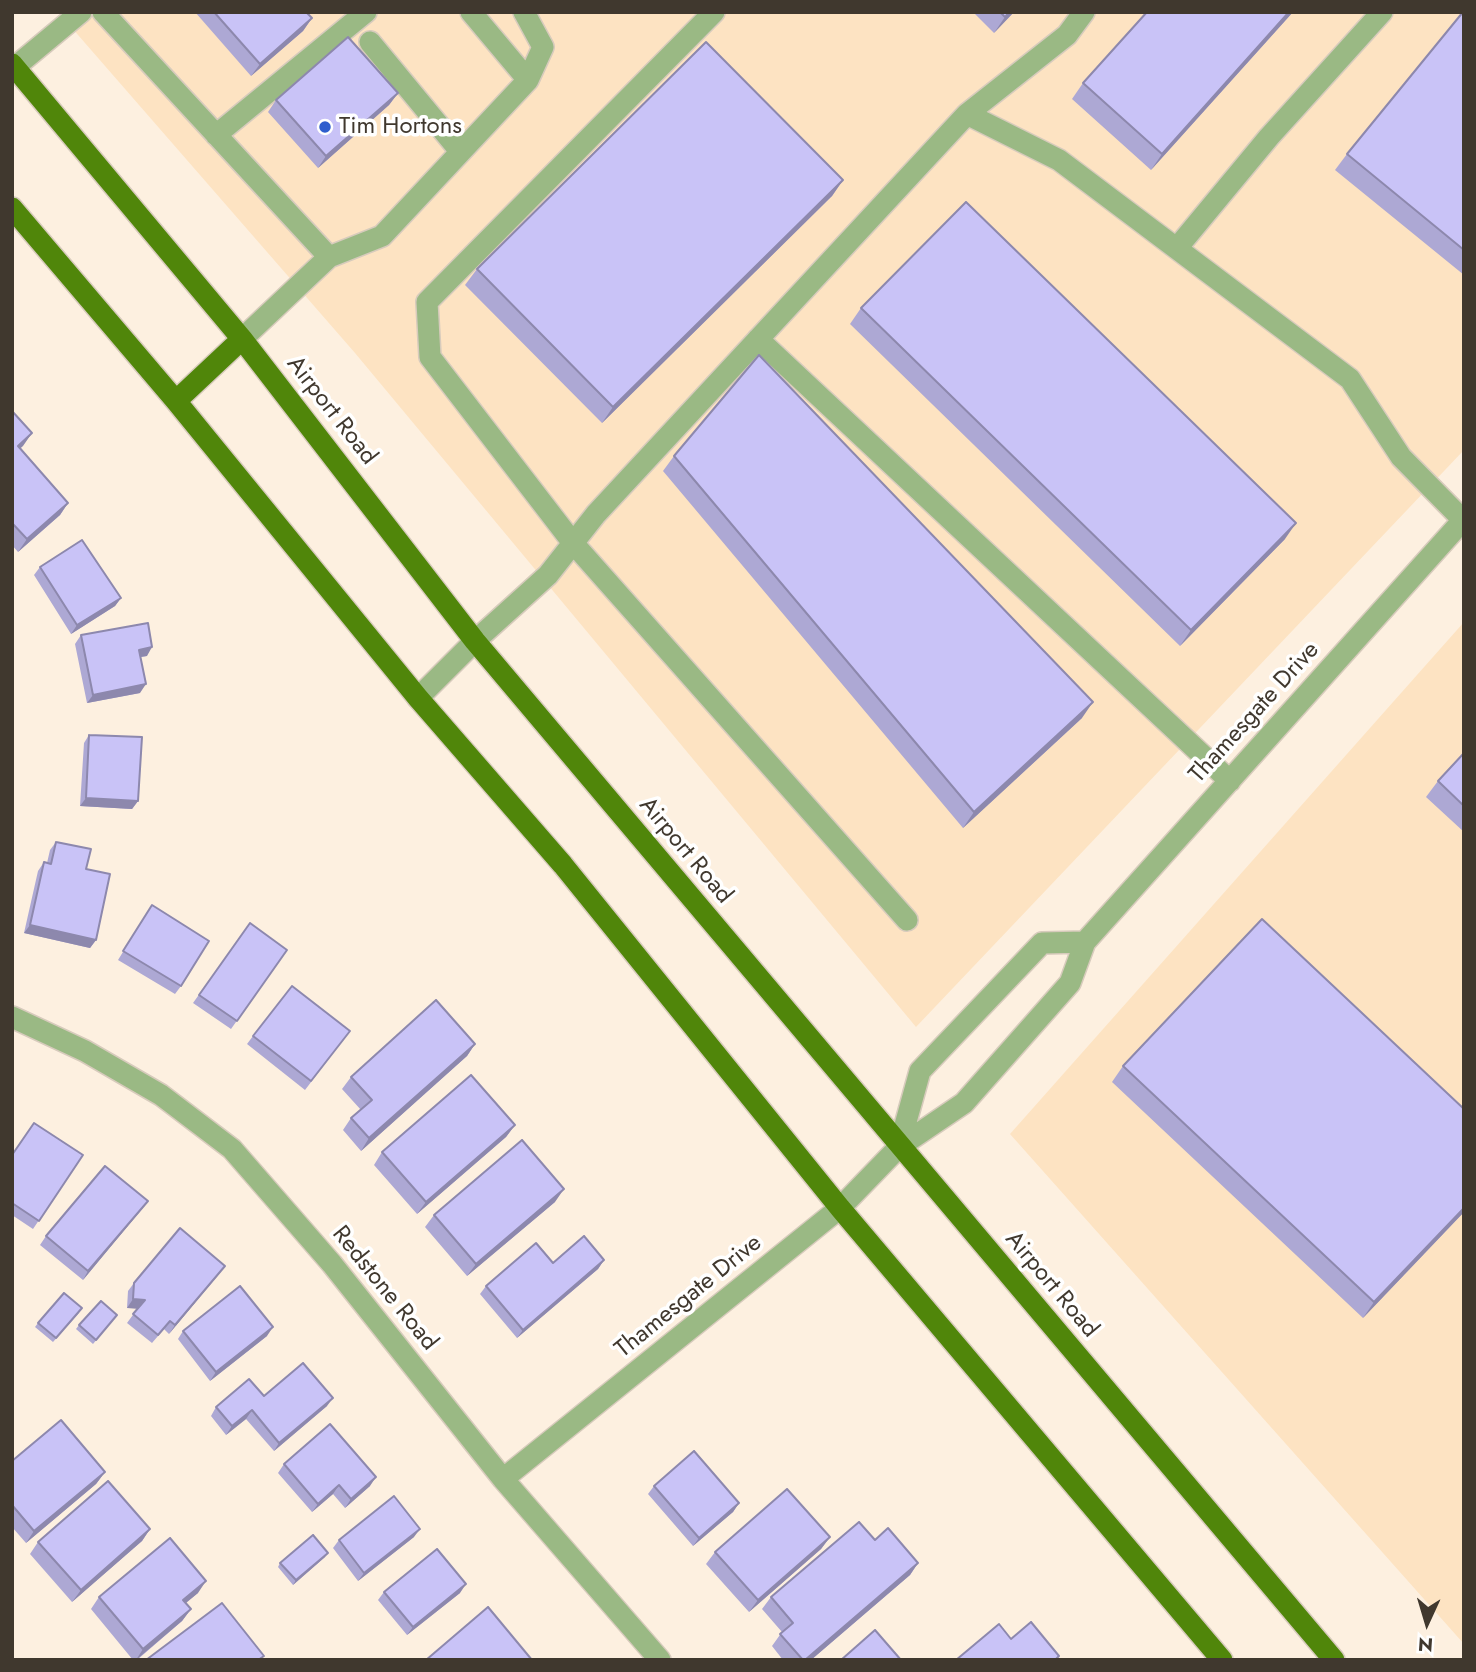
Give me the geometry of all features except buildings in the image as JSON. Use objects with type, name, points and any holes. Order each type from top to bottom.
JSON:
[{"type":"main road","name":"Airport Road","points":[[14,66],[242,339],[475,641],[1334,1660]]},
{"type":"main road","points":[[12,208],[176,401],[418,698],[563,865],[840,1208],[1222,1660]]},
{"type":"main road","points":[[176,401],[242,339]]},
{"type":"street","points":[[14,66],[81,12]]},
{"type":"street","points":[[103,12],[329,257]]},
{"type":"street","points":[[216,135],[366,12]]},
{"type":"street","points":[[471,12],[528,80]]},
{"type":"street","points":[[242,339],[329,257],[382,236],[528,80],[543,47],[524,12]]},
{"type":"street","points":[[714,12],[427,302],[430,357],[573,543],[907,920]]},
{"type":"street","points":[[418,698],[475,641],[548,575],[596,514],[967,114],[1067,35],[1084,12]]},
{"type":"street","points":[[1177,248],[1269,137],[1382,12]]},
{"type":"street","points":[[370,42],[460,151]]},
{"type":"street","points":[[967,114],[1059,160],[1350,379],[1401,457],[1463,520]]},
{"type":"street","points":[[758,339],[1230,781]]},
{"type":"street","name":"Thamesgate Drive","points":[[503,1479],[840,1208],[899,1147],[964,1103],[1070,984],[1085,942],[1463,520]]},
{"type":"street","name":"Thamesgate Drive","points":[[899,1147],[920,1071],[1042,943],[1085,942]]},
{"type":"street","name":"Redstone Road","points":[[12,1017],[85,1051],[162,1095],[232,1149],[332,1264],[503,1479],[660,1660]]},
{"type":"shaded area","points":[[58,12],[1464,12],[1464,450],[916,1027],[355,353]]},
{"type":"shaded area","points":[[1464,622],[1464,1644],[1010,1134]]},
{"type":"place","name":"Tim Hortons","points":[[325,127]]}]
